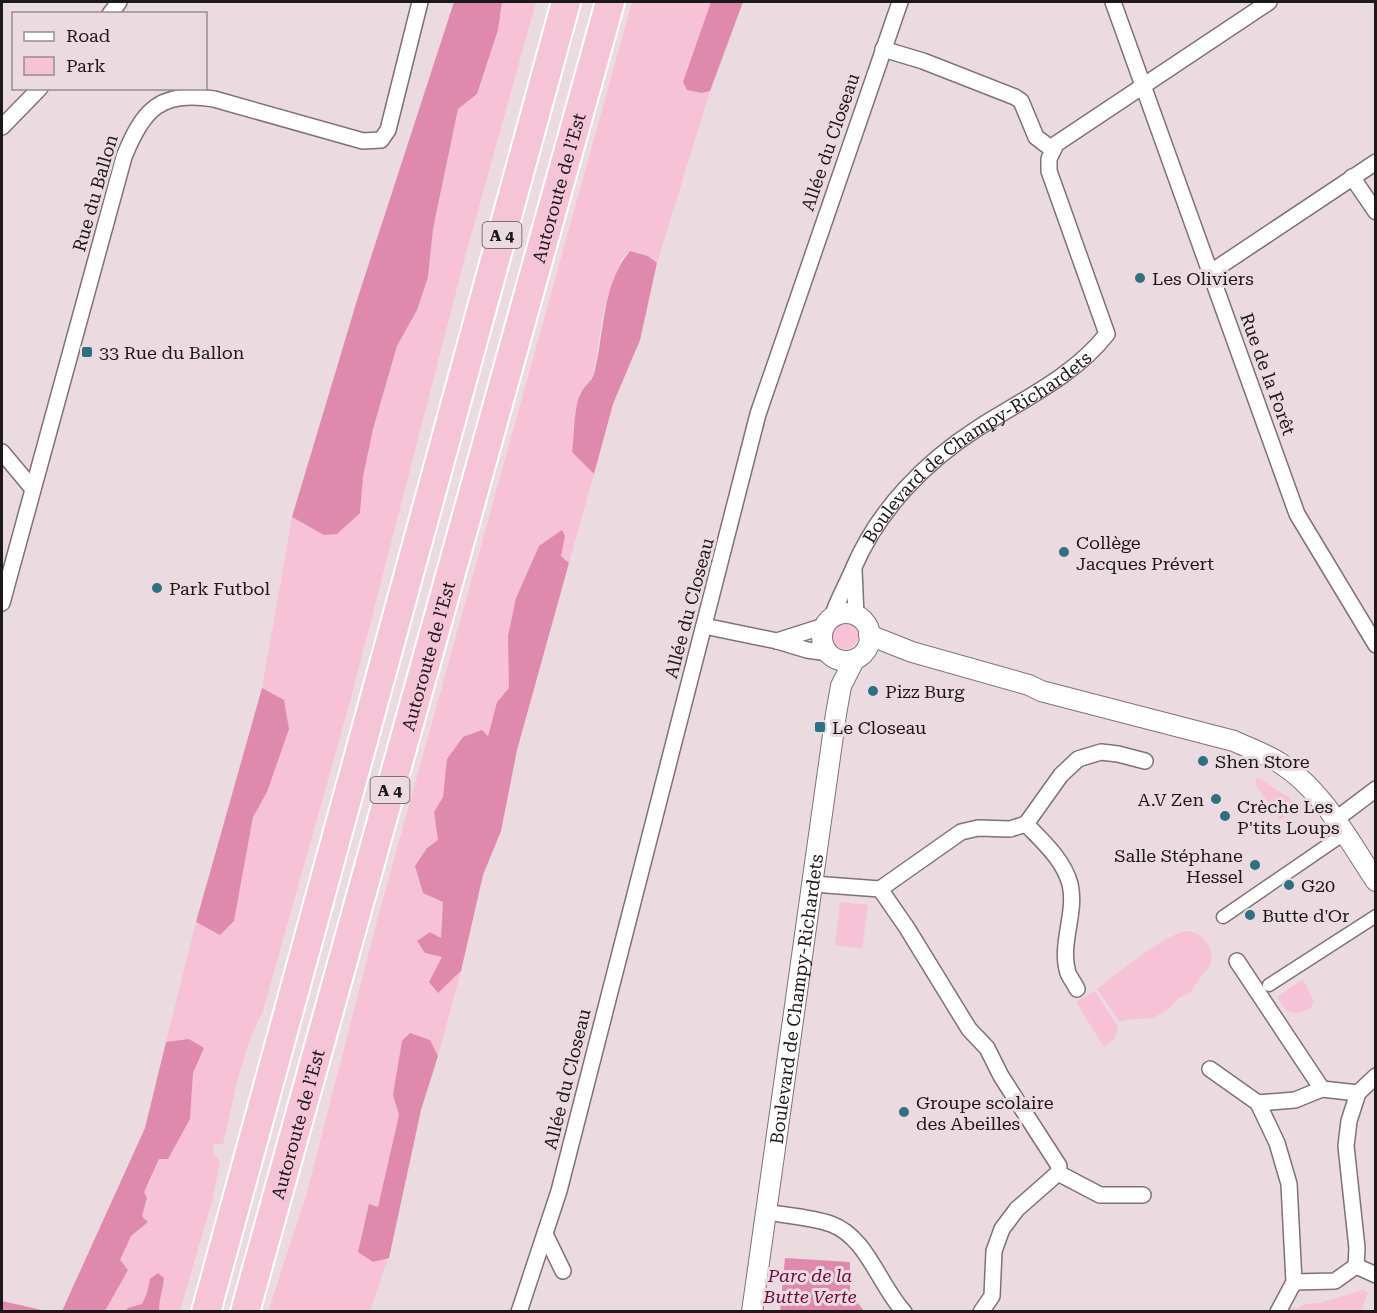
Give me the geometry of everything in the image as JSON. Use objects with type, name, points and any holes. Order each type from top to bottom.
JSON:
[{"type":"highway","points":[[548,2],[545,14],[555,42]]},
{"type":"highway","name":"Autoroute de l’Est","points":[[206,1311],[566,2]]},
{"type":"highway","name":"Autoroute de l’Est","points":[[245,1311],[610,2]]},
{"type":"highway","points":[[598,46],[618,18],[623,2]]},
{"type":"street","name":"Rue du Ballon","points":[[2,603],[124,157],[140,123],[153,107],[170,99],[193,96],[214,99],[363,141],[381,140],[388,130],[420,2]]},
{"type":"street","name":"Allée du Closeau","points":[[519,1311],[559,1191],[758,414],[900,2]]},
{"type":"street","name":"Rue de la Forêt","points":[[1113,2],[1297,514],[1376,645]]},
{"type":"street","points":[[883,49],[1005,91],[1021,101],[1036,137],[1053,150],[1056,144],[1269,2]]},
{"type":"street","points":[[2,127],[38,90]]},
{"type":"street","name":"Boulevard de Champy-Richardets","points":[[828,622],[867,538],[890,506],[918,476],[977,429],[1026,400],[1079,363],[1096,348],[1107,334],[1049,171],[1049,159],[1053,150]]},
{"type":"street","points":[[1211,272],[1376,162]]},
{"type":"street","points":[[1352,177],[1376,212]]},
{"type":"street","points":[[2,452],[33,489]]},
{"type":"street","name":"Boulevard de Champy-Richardets","points":[[854,567],[856,616]]},
{"type":"street","points":[[777,641],[828,622],[844,613],[856,616],[867,627],[863,648]]},
{"type":"street","points":[[828,622],[822,639],[831,655]]},
{"type":"street","points":[[704,626],[777,641],[831,655],[843,661],[863,648],[912,652],[1029,685],[1043,685],[1164,719],[1176,726],[1234,741],[1281,764],[1313,790],[1376,881]]},
{"type":"street","name":"Boulevard de Champy-Richardets","points":[[752,1311],[841,686],[863,648]]},
{"type":"street","name":"Boulevard de Champy-Richardets","points":[[831,655],[841,686]]},
{"type":"street","points":[[813,884],[880,889],[961,832],[978,828],[1010,829],[1026,824],[1061,775],[1078,759],[1101,752],[1145,761]]},
{"type":"street","points":[[1222,917],[1340,827],[1376,789]]},
{"type":"street","points":[[1026,824],[1064,868],[1070,886],[1071,909],[1066,953],[1068,973],[1077,989]]},
{"type":"street","points":[[880,889],[907,928],[969,1029],[982,1041],[992,1056],[1001,1076],[1059,1166],[1058,1173],[1017,1209],[1002,1229],[994,1251],[992,1296],[981,1311]]},
{"type":"street","points":[[1269,985],[1376,916]]},
{"type":"street","points":[[1237,961],[1322,1089]]},
{"type":"street","points":[[1210,1070],[1258,1103],[1276,1143],[1289,1184],[1294,1282],[1278,1311]]},
{"type":"street","points":[[1356,1266],[1357,1248],[1346,1146],[1349,1121],[1358,1093],[1376,1076]]},
{"type":"street","points":[[1258,1103],[1295,1100],[1322,1089],[1358,1093]]},
{"type":"street","points":[[1058,1173],[1100,1195],[1143,1195]]},
{"type":"street","points":[[767,1212],[819,1221],[841,1229],[857,1244],[904,1311]]},
{"type":"street","points":[[546,1234],[563,1271]]},
{"type":"street","points":[[1294,1282],[1335,1281],[1356,1266]]},
{"type":"street","points":[[1356,1266],[1376,1275]]},
{"type":"green space","points":[[454,2],[502,2],[498,30],[477,94],[458,109],[433,229],[428,277],[417,310],[397,346],[373,429],[363,477],[360,513],[337,534],[324,535],[292,517],[358,297]]},
{"type":"green space","points":[[502,2],[536,2],[465,257],[351,698],[263,1011],[251,1036],[238,1078],[223,1144],[213,1145],[213,1153],[220,1162],[212,1201],[180,1311],[159,1311],[159,1300],[163,1288],[150,1279],[142,1305],[128,1308],[125,1311],[102,1312],[106,1309],[120,1260],[131,1236],[148,1222],[142,1216],[147,1198],[144,1192],[159,1159],[168,1159],[190,1119],[193,1073],[204,1048],[189,1039],[166,1042],[196,922],[220,935],[234,921],[253,817],[267,792],[284,700],[262,688],[292,517],[324,534],[360,513],[363,477],[373,429],[397,346],[417,310],[428,277],[433,229],[458,109],[477,94],[498,30]]},
{"type":"green space","points":[[632,2],[711,2],[684,82],[702,93],[710,91],[657,263],[648,256],[630,251],[622,258],[604,309],[593,376],[580,393],[575,414],[572,452],[594,474],[569,563],[561,556],[565,536],[539,547],[516,598],[508,636],[509,688],[497,702],[487,736],[447,759],[443,797],[434,812],[439,840],[427,848],[443,902],[442,956],[438,993],[461,971],[438,1056],[430,1040],[393,1095],[399,1115],[378,1208],[369,1205],[373,1262],[388,1258],[370,1311],[268,1312],[306,1196],[378,917]]},
{"type":"green space","points":[[711,2],[743,2],[710,91],[702,93],[687,90],[683,82]]},
{"type":"green space","points":[[630,251],[648,256],[657,263],[640,340],[613,404],[594,474],[572,452],[578,399],[594,374],[609,294],[614,279]]},
{"type":"green space","points":[[562,530],[565,536],[561,556],[569,563],[517,750],[501,831],[483,875],[461,971],[438,993],[429,982],[442,957],[425,953],[417,941],[430,932],[441,938],[443,902],[423,893],[415,866],[427,848],[438,840],[434,812],[443,797],[447,759],[463,737],[482,730],[488,736],[497,702],[509,688],[508,636],[516,598],[539,546]]},
{"type":"green space","points":[[845,623],[855,626],[858,636],[855,646],[845,649],[835,646],[832,636],[835,626]]},
{"type":"green space","points":[[262,688],[284,700],[289,729],[267,792],[253,817],[234,921],[220,935],[196,922]]},
{"type":"green space","points":[[1257,777],[1287,796],[1298,807],[1280,820],[1255,784]]},
{"type":"green space","points":[[840,902],[868,905],[862,949],[835,945]]},
{"type":"green space","points":[[1190,931],[1206,941],[1212,957],[1210,965],[1190,993],[1180,997],[1169,1009],[1153,1018],[1120,1022],[1097,989],[1156,945],[1180,933]]},
{"type":"green space","points":[[1303,979],[1314,1001],[1311,1008],[1296,1014],[1286,1010],[1277,997]]},
{"type":"green space","points":[[1095,991],[1118,1027],[1115,1038],[1104,1047],[1076,1002]]},
{"type":"green space","points":[[410,1033],[430,1040],[438,1056],[421,1110],[389,1258],[373,1262],[358,1252],[369,1204],[378,1207],[399,1115],[393,1095],[402,1041]]},
{"type":"green space","points":[[189,1039],[204,1048],[193,1073],[190,1119],[168,1159],[159,1159],[144,1192],[147,1198],[142,1216],[148,1222],[131,1236],[120,1260],[128,1270],[106,1309],[102,1311],[62,1311],[145,1128],[166,1042]]},
{"type":"green space","name":"Parc de la Butte Verte","points":[[785,1258],[850,1262],[850,1293],[864,1311],[780,1311]]},
{"type":"green space","points":[[158,1273],[164,1278],[159,1311],[125,1311],[142,1304],[150,1279]]},
{"type":"green space","points":[[1362,1290],[1368,1292],[1361,1311],[1285,1312],[1288,1307],[1296,1309],[1305,1304],[1320,1303]]},
{"type":"green space","points":[[2,1301],[46,1311],[2,1311]]},
{"type":"place","name":"Les Oliviers","points":[[1140,278]]},
{"type":"place","name":"33 Rue du Ballon","points":[[87,352]]},
{"type":"place","name":"Collège Jacques Prévert","points":[[1064,552]]},
{"type":"place","name":"Park Futbol","points":[[157,588]]},
{"type":"place","name":"Pizz Burg","points":[[873,691]]},
{"type":"place","name":"Le Closeau","points":[[820,727]]},
{"type":"place","name":"Shen Store","points":[[1203,761]]},
{"type":"place","name":"A.V Zen","points":[[1216,799]]},
{"type":"place","name":"Crèche Les P'tits Loups","points":[[1225,816]]},
{"type":"place","name":"Salle Stéphane Hessel","points":[[1255,865]]},
{"type":"place","name":"G20","points":[[1289,885]]},
{"type":"place","name":"Butte d'Or","points":[[1250,915]]},
{"type":"place","name":"Groupe scolaire des Abeilles","points":[[904,1112]]}]
